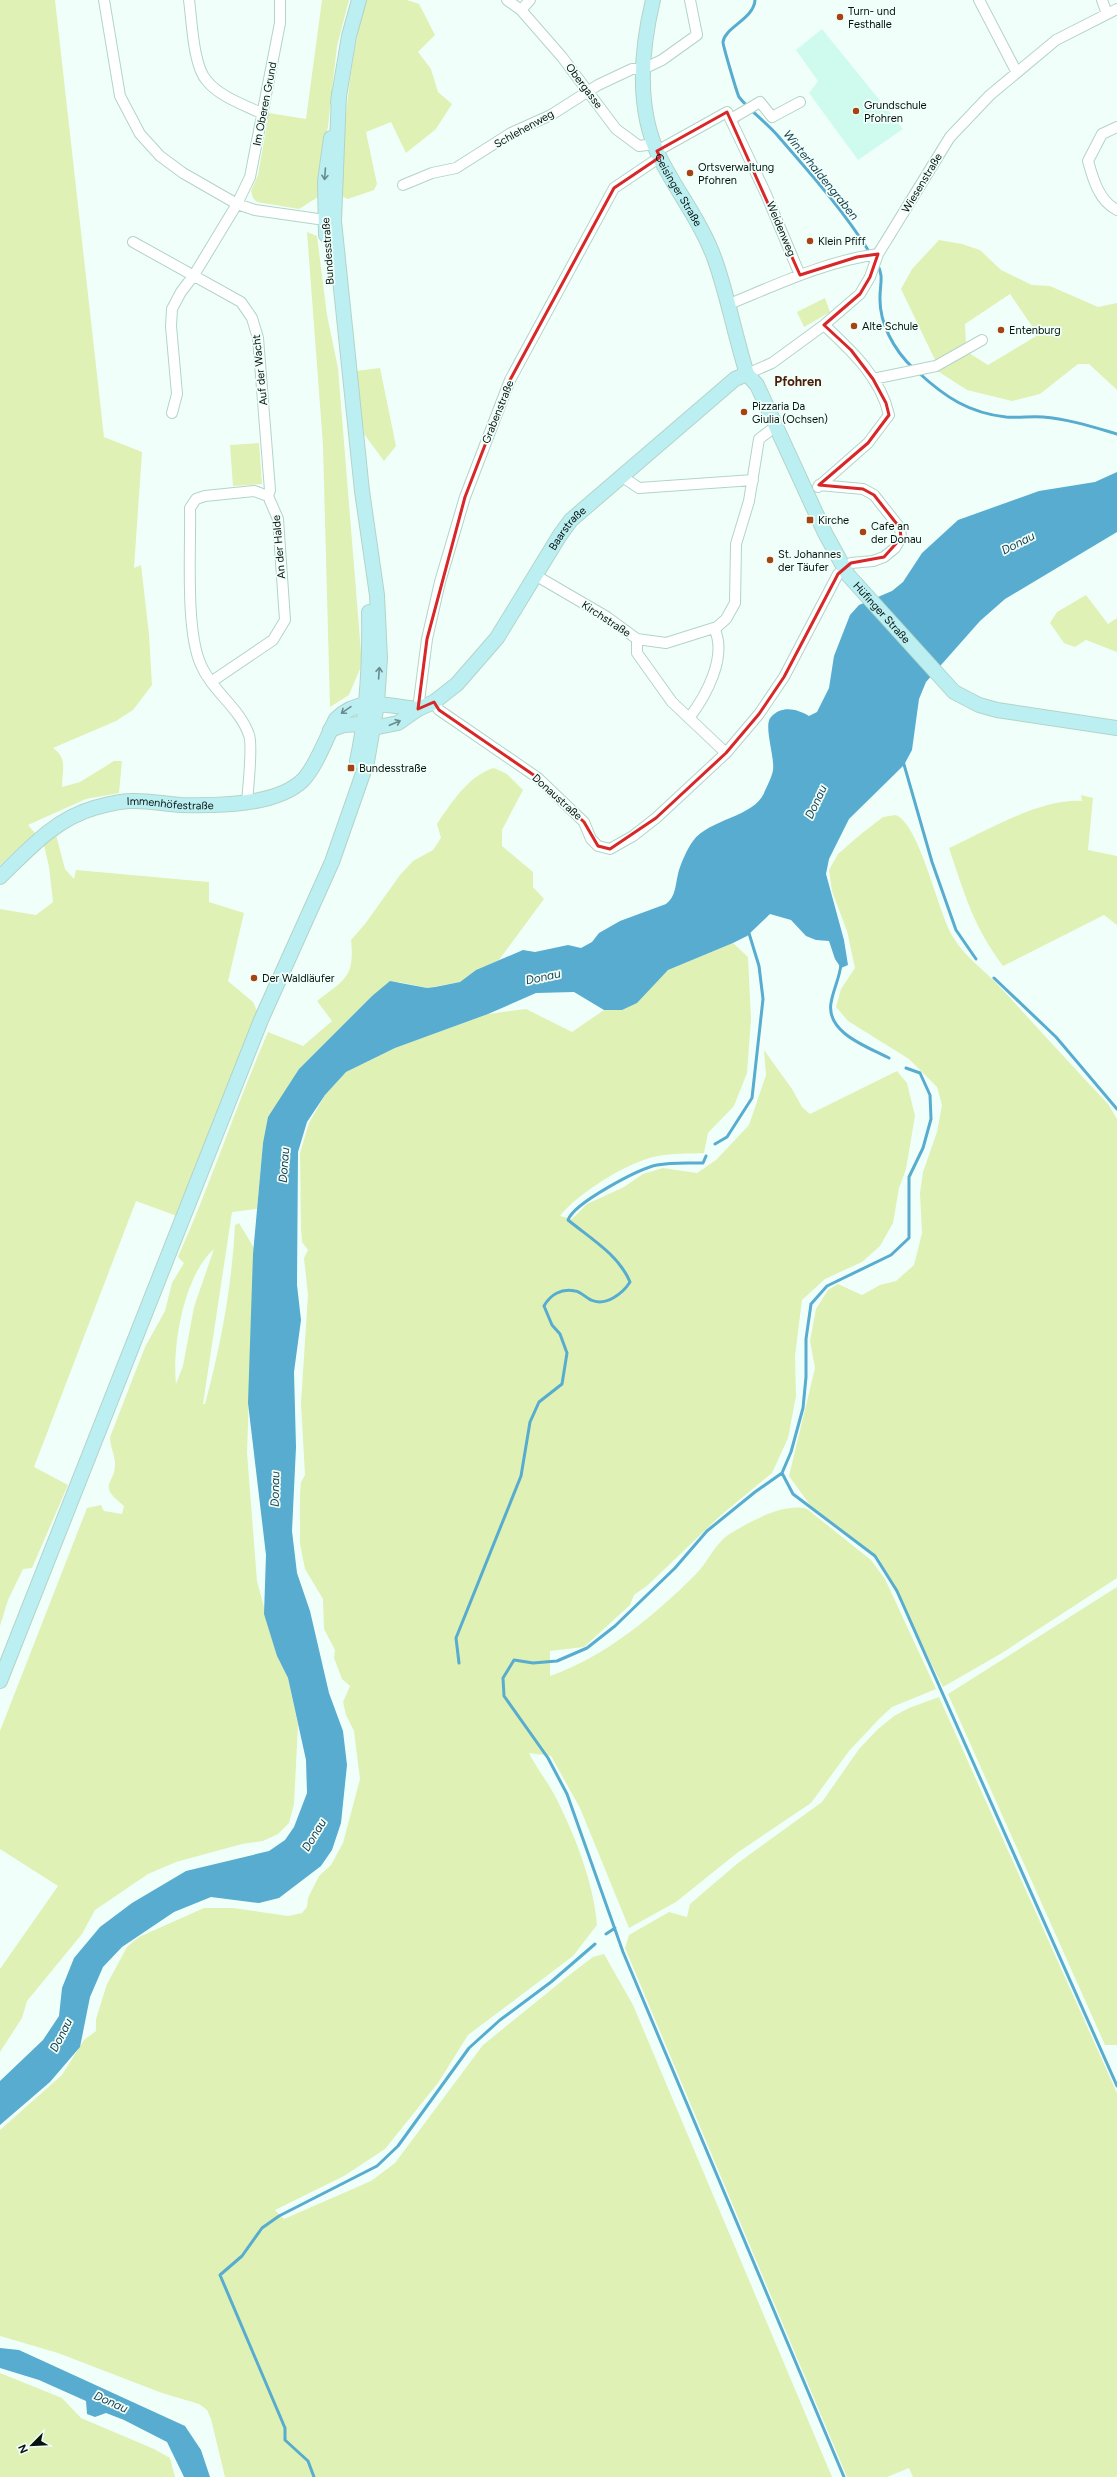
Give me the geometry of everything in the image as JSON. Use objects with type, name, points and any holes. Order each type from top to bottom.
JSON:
[{"type":"street","points":[[104,0],[117,86],[133,123],[149,145],[171,165],[237,204],[254,210],[330,221]]},
{"type":"street","points":[[189,0],[200,69],[206,81],[218,91],[263,114]]},
{"type":"street","name":"Im Oberen Grund","points":[[237,204],[250,177],[280,23],[280,0]]},
{"type":"street","name":"Bundesstraße","points":[[0,1681],[261,1020],[332,862],[365,771],[372,704],[369,610],[362,491],[330,221],[339,94],[349,36],[359,0]]},
{"type":"street","name":"Obergasse","points":[[507,0],[521,10],[588,91],[616,128],[639,146],[657,151]]},
{"type":"street","points":[[521,10],[530,0]]},
{"type":"street","name":"Geisinger Straße","points":[[653,0],[646,29],[643,69],[646,110],[657,151],[695,219],[714,259],[747,374]]},
{"type":"street","name":"Schlehenweg","points":[[403,185],[432,173],[456,168],[511,133],[551,115],[588,91],[632,69],[643,69],[662,60],[697,35],[690,0]]},
{"type":"street","points":[[979,0],[1016,71]]},
{"type":"street","points":[[1102,0],[1107,14]]},
{"type":"street","name":"Wiesenstraße","points":[[747,374],[772,363],[824,325],[860,294],[870,278],[878,254],[950,137],[1016,71],[1056,40],[1117,9]]},
{"type":"street","points":[[657,151],[728,112],[731,119],[742,111],[760,102],[772,117],[800,102]]},
{"type":"street","name":"Weidenweg","points":[[731,119],[765,192],[800,275]]},
{"type":"street","points":[[1117,127],[1102,134],[1088,161],[1094,182],[1109,206],[1117,210]]},
{"type":"street","name":"Grabenstraße","points":[[418,709],[427,639],[440,582],[465,497],[510,380],[614,188],[657,151]]},
{"type":"street","points":[[172,413],[176,394],[170,326],[172,309],[181,292],[194,275],[237,204]]},
{"type":"street","name":"Auf der Wacht","points":[[134,242],[241,302],[252,318],[258,338],[270,490],[268,496]]},
{"type":"street","points":[[727,306],[800,275],[857,257],[878,254]]},
{"type":"street","points":[[808,496],[868,443],[889,415],[886,403],[874,380],[851,350],[824,325]]},
{"type":"street","points":[[874,380],[908,371],[936,366],[982,340]]},
{"type":"street","name":"Baarstraße","points":[[369,725],[387,726],[398,723],[418,709],[434,702],[457,684],[497,638],[535,575],[571,520],[735,379],[747,374]]},
{"type":"street","name":"Hüfinger Straße","points":[[747,374],[757,385],[808,496],[846,572],[954,692],[979,705],[997,710],[1117,728]]},
{"type":"street","name":"Kirchstraße","points":[[535,575],[607,618],[637,639],[666,643],[714,628],[726,619],[735,603],[736,544],[750,501],[759,439],[776,426]]},
{"type":"street","points":[[621,476],[638,488],[753,480]]},
{"type":"street","points":[[819,485],[864,489],[874,495],[900,528],[901,538],[895,548],[884,557],[873,561],[856,562],[846,572]]},
{"type":"street","points":[[247,802],[250,736],[240,718],[211,682],[200,665],[192,630],[190,508],[196,499],[205,496],[254,491],[268,496]]},
{"type":"street","name":"An der Halde","points":[[211,682],[273,640],[285,620],[278,519],[268,496]]},
{"type":"street","name":"Donaustraße","points":[[434,702],[439,710],[538,778],[584,822],[591,839],[598,846],[610,849],[633,836],[656,818],[726,753],[760,714],[784,677],[838,574],[846,572]]},
{"type":"street","points":[[689,718],[702,701],[713,674],[717,646],[717,633],[714,628]]},
{"type":"street","points":[[637,639],[637,653],[672,702],[726,753]]},
{"type":"street","points":[[372,704],[418,709]]},
{"type":"street","name":"Immenhöfestraße","points":[[0,877],[43,836],[63,821],[93,808],[129,800],[198,805],[247,802],[269,798],[292,788],[304,780],[336,718],[354,705],[372,704]]},
{"type":"street","points":[[330,730],[344,725],[369,725]]},
{"type":"highlighted area","points":[[727,112],[800,275],[857,257],[878,254],[870,277],[860,294],[824,325],[851,350],[873,379],[886,403],[889,415],[868,443],[819,485],[863,489],[874,495],[900,528],[901,538],[884,557],[851,563],[838,574],[784,677],[759,714],[726,753],[656,818],[610,849],[598,846],[584,822],[538,778],[439,710],[434,702],[418,709],[427,639],[465,497],[510,380],[614,188],[660,157],[657,151]]},
{"type":"shaded area","name":"Grundschule Pfohren","points":[[822,29],[903,129],[858,160],[809,93],[818,81],[796,50]]},
{"type":"green space","points":[[0,0],[55,0],[104,437],[142,452],[134,568],[141,565],[149,634],[152,685],[133,710],[116,721],[53,748],[61,756],[63,765],[62,787],[80,782],[114,761],[122,761],[119,793],[86,799],[28,825],[35,833],[0,865]]},
{"type":"green space","points":[[322,0],[349,0],[337,46],[328,126],[320,166],[318,197],[299,209],[257,202],[253,198],[251,191],[258,175],[269,113],[306,119]]},
{"type":"green space","points":[[366,0],[407,0],[419,4],[435,35],[418,52],[431,69],[438,92],[452,104],[436,129],[406,153],[391,122],[366,132],[377,184],[374,190],[348,199],[341,196],[345,122],[355,49]]},
{"type":"green space","points":[[307,232],[317,236],[327,315],[338,368],[362,664],[349,695],[330,707],[323,445]]},
{"type":"green space","points":[[939,240],[962,244],[980,250],[1001,270],[1032,285],[1050,286],[1098,307],[1117,303],[1117,390],[1089,364],[1078,364],[1040,394],[1012,401],[967,390],[936,370],[969,353],[988,365],[1038,335],[1010,294],[965,324],[966,347],[936,362],[901,289],[912,269]]},
{"type":"green space","points":[[825,298],[830,312],[804,327],[797,312]]},
{"type":"green space","points":[[380,368],[396,446],[384,461],[364,434],[356,371]]},
{"type":"green space","points":[[259,443],[262,484],[233,486],[230,445]]},
{"type":"green space","points":[[1086,595],[1108,624],[1117,618],[1117,652],[1086,640],[1075,647],[1064,643],[1050,623],[1057,612]]},
{"type":"green space","points":[[494,768],[507,774],[523,790],[502,830],[502,846],[533,872],[533,887],[544,899],[499,960],[476,970],[460,982],[427,988],[399,982],[372,996],[299,1069],[263,1143],[257,1209],[232,1212],[203,1404],[205,1404],[221,1337],[234,1247],[235,1225],[239,1223],[254,1248],[247,1453],[257,1581],[277,1656],[288,1678],[298,1725],[294,1804],[289,1823],[278,1834],[263,1841],[242,1844],[176,1862],[148,1874],[95,1910],[82,1934],[27,2001],[22,2018],[0,2052],[0,1969],[58,1886],[0,1849],[0,1731],[87,1508],[101,1505],[104,1511],[122,1514],[124,1506],[110,1493],[109,1488],[115,1462],[110,1437],[145,1347],[165,1311],[172,1283],[184,1263],[178,1257],[268,1032],[303,1046],[332,1021],[317,1001],[346,977],[351,963],[351,940],[365,924],[400,875],[413,861],[433,850],[441,838],[437,824],[448,807],[469,783],[485,772]],"holes":[[[214,1249],[194,1307],[183,1366],[176,1384],[176,1351],[182,1312],[195,1276],[204,1261]]]},
{"type":"green space","points":[[1081,795],[1093,798],[1088,850],[1117,856],[1117,925],[1104,915],[1003,966],[984,937],[971,910],[949,848],[1031,810],[1066,801],[1082,801]]},
{"type":"green space","points":[[896,815],[905,822],[913,835],[921,852],[947,925],[958,944],[1108,1104],[1117,1119],[1117,1578],[1002,1653],[943,1687],[878,1557],[810,1505],[789,1476],[815,1368],[810,1341],[816,1309],[828,1290],[838,1284],[862,1295],[880,1285],[896,1281],[914,1265],[922,1233],[920,1193],[923,1172],[937,1132],[942,1105],[937,1087],[909,1059],[848,1021],[836,1007],[841,989],[855,968],[847,931],[832,891],[829,870],[838,854],[861,834],[883,817]]},
{"type":"green space","points":[[56,835],[65,869],[74,879],[76,870],[209,882],[209,902],[244,913],[228,981],[253,1002],[258,1013],[177,1216],[136,1201],[34,1467],[68,1485],[32,1568],[23,1569],[8,1600],[0,1626],[0,909],[36,915],[53,902],[49,867],[44,845]]},
{"type":"green space","points":[[733,943],[748,957],[751,1019],[747,1073],[734,1106],[708,1133],[704,1153],[664,1155],[633,1164],[591,1188],[568,1207],[560,1216],[572,1219],[587,1204],[624,1187],[643,1174],[663,1168],[697,1173],[716,1160],[749,1125],[766,1075],[764,1050],[792,1089],[802,1107],[810,1114],[897,1071],[907,1083],[915,1116],[906,1169],[899,1188],[893,1223],[880,1246],[862,1262],[825,1279],[802,1300],[795,1356],[796,1396],[788,1438],[772,1473],[720,1516],[648,1585],[634,1595],[630,1605],[584,1647],[550,1651],[550,1676],[590,1658],[610,1646],[664,1605],[696,1574],[723,1539],[728,1535],[766,1515],[788,1508],[798,1508],[807,1509],[871,1560],[885,1579],[936,1689],[892,1707],[849,1751],[811,1803],[737,1853],[676,1902],[629,1928],[580,1808],[551,1756],[529,1753],[535,1765],[550,1786],[577,1844],[592,1893],[597,1925],[573,1956],[468,2035],[438,2083],[385,2149],[344,2176],[275,2210],[284,2219],[371,2181],[395,2163],[483,2045],[593,1957],[604,1954],[633,2005],[832,2477],[225,2477],[211,2419],[207,2410],[199,2404],[162,2393],[58,2353],[0,2336],[0,2130],[62,2075],[84,2040],[96,2031],[96,2019],[107,1984],[127,1947],[139,1937],[204,1908],[233,1908],[288,1916],[302,1913],[307,1907],[308,1898],[319,1876],[331,1865],[343,1843],[360,1779],[354,1731],[346,1715],[343,1702],[350,1686],[342,1679],[334,1658],[335,1650],[324,1629],[323,1599],[305,1569],[300,1544],[300,1495],[301,1482],[305,1475],[301,1403],[308,1295],[304,1258],[308,1250],[302,1242],[300,1153],[309,1123],[325,1095],[346,1072],[395,1048],[488,1014],[526,1009],[572,1032],[604,1010],[622,1010],[668,970]]},
{"type":"green space","points":[[1117,1587],[1117,2045],[1105,2045],[948,1694]]},
{"type":"green space","points":[[939,1697],[1117,2093],[1117,2477],[913,2477],[909,2468],[887,2477],[847,2477],[625,1948],[629,1935],[669,1912],[687,1917],[690,1904],[738,1863],[822,1802],[859,1749],[877,1730],[894,1716],[909,1708]]},
{"type":"green space","points":[[0,2373],[62,2398],[81,2418],[154,2449],[170,2458],[175,2477],[0,2477]]},
{"type":"water","name":"Donau","points":[[1117,472],[1117,532],[1005,599],[980,621],[926,682],[919,699],[912,750],[904,765],[849,819],[829,859],[826,874],[844,940],[848,965],[841,968],[835,959],[829,941],[816,940],[806,936],[791,920],[770,914],[747,936],[668,970],[637,1003],[622,1010],[604,1010],[574,992],[536,993],[488,1014],[395,1048],[346,1072],[325,1095],[307,1122],[298,1152],[297,1285],[301,1320],[294,1372],[296,1447],[292,1531],[297,1573],[310,1611],[329,1693],[343,1731],[347,1765],[341,1823],[332,1850],[321,1866],[279,1898],[259,1903],[211,1897],[174,1912],[122,1947],[103,1967],[90,1997],[80,2047],[50,2082],[0,2125],[0,2081],[43,2040],[59,2016],[62,1988],[74,1958],[100,1927],[132,1903],[186,1871],[269,1851],[285,1840],[294,1827],[307,1793],[306,1760],[288,1678],[277,1656],[264,1614],[266,1555],[248,1403],[253,1254],[263,1143],[268,1117],[299,1069],[372,996],[390,981],[427,988],[460,982],[476,970],[523,950],[535,952],[568,945],[581,948],[592,942],[599,933],[620,921],[666,904],[672,898],[676,887],[680,866],[693,841],[709,828],[751,808],[759,801],[764,793],[771,779],[773,770],[768,727],[771,717],[775,713],[790,709],[809,716],[817,712],[829,688],[834,656],[850,615],[859,605],[892,591],[903,582],[922,553],[958,520],[1039,491],[1095,482]]},
{"type":"water","name":"Donau","points":[[0,2348],[19,2350],[185,2426],[201,2450],[210,2477],[184,2477],[167,2442],[124,2420],[106,2413],[95,2417],[87,2414],[86,2401],[39,2380],[0,2368]]},
{"type":"waterway","name":"Winterhaldengraben","points":[[755,0],[750,12],[729,32],[723,42],[739,97],[773,131],[814,178],[838,207],[870,253]]},
{"type":"waterway","name":"Winterhaldengraben","points":[[877,264],[881,276],[880,307],[885,326],[894,344],[913,368]]},
{"type":"waterway","name":"Winterhaldengraben","points":[[919,373],[948,396],[969,408],[980,412],[1006,417],[1052,418],[1117,434]]},
{"type":"waterway","points":[[903,761],[932,862],[956,930],[976,959]]},
{"type":"waterway","points":[[715,1144],[727,1137],[752,1098],[763,999],[759,966],[748,930]]},
{"type":"waterway","points":[[841,964],[831,1003],[831,1014],[835,1023],[850,1038],[889,1058]]},
{"type":"waterway","points":[[994,978],[1056,1037],[1117,1109]]},
{"type":"waterway","points":[[844,2477],[623,1952],[567,1794],[548,1758],[504,1696],[503,1678],[514,1660],[533,1663],[557,1661],[587,1648],[615,1626],[675,1568],[707,1531],[755,1492],[782,1473],[791,1452],[803,1408],[806,1377],[806,1339],[811,1304],[827,1286],[891,1255],[909,1238],[909,1177],[923,1148],[931,1119],[930,1095],[920,1073],[906,1068]]},
{"type":"waterway","points":[[459,1663],[456,1638],[521,1476],[530,1422],[539,1402],[562,1384],[567,1353],[560,1334],[552,1325],[544,1306],[546,1302],[556,1293],[570,1290],[577,1291],[589,1299],[602,1302],[614,1298],[630,1282],[619,1263],[594,1240],[568,1220],[573,1213],[594,1196],[636,1173],[663,1164],[703,1163],[706,1156]]},
{"type":"waterway","points":[[782,1473],[793,1494],[875,1556],[897,1591],[1117,2086]]},
{"type":"waterway","points":[[606,1934],[615,1928]]},
{"type":"waterway","points":[[314,2477],[308,2461],[285,2440],[285,2428],[220,2275],[242,2256],[262,2228],[279,2216],[377,2166],[398,2146],[469,2048],[500,2020],[551,1982],[595,1944]]},
{"type":"place","name":"Turn- und Festhalle","points":[[840,17]]},
{"type":"place","name":"Grundschule Pfohren","points":[[856,111]]},
{"type":"place","name":"Ortsverwaltung Pfohren","points":[[690,173]]},
{"type":"place","name":"Klein Pfiff","points":[[810,241]]},
{"type":"place","name":"Alte Schule","points":[[854,326]]},
{"type":"place","name":"Entenburg","points":[[1001,330]]},
{"type":"place","name":"Pizzaria Da Giulia (Ochsen)","points":[[744,412]]},
{"type":"place","name":"Kirche","points":[[810,520]]},
{"type":"place","name":"Cafe an der Donau","points":[[863,532]]},
{"type":"place","name":"St. Johannes der Täufer","points":[[770,560]]},
{"type":"place","name":"Bundesstraße","points":[[351,768]]},
{"type":"place","name":"Der Waldläufer","points":[[254,978]]},
{"type":"district","name":"Pfohren","points":[[798,381]]}]
